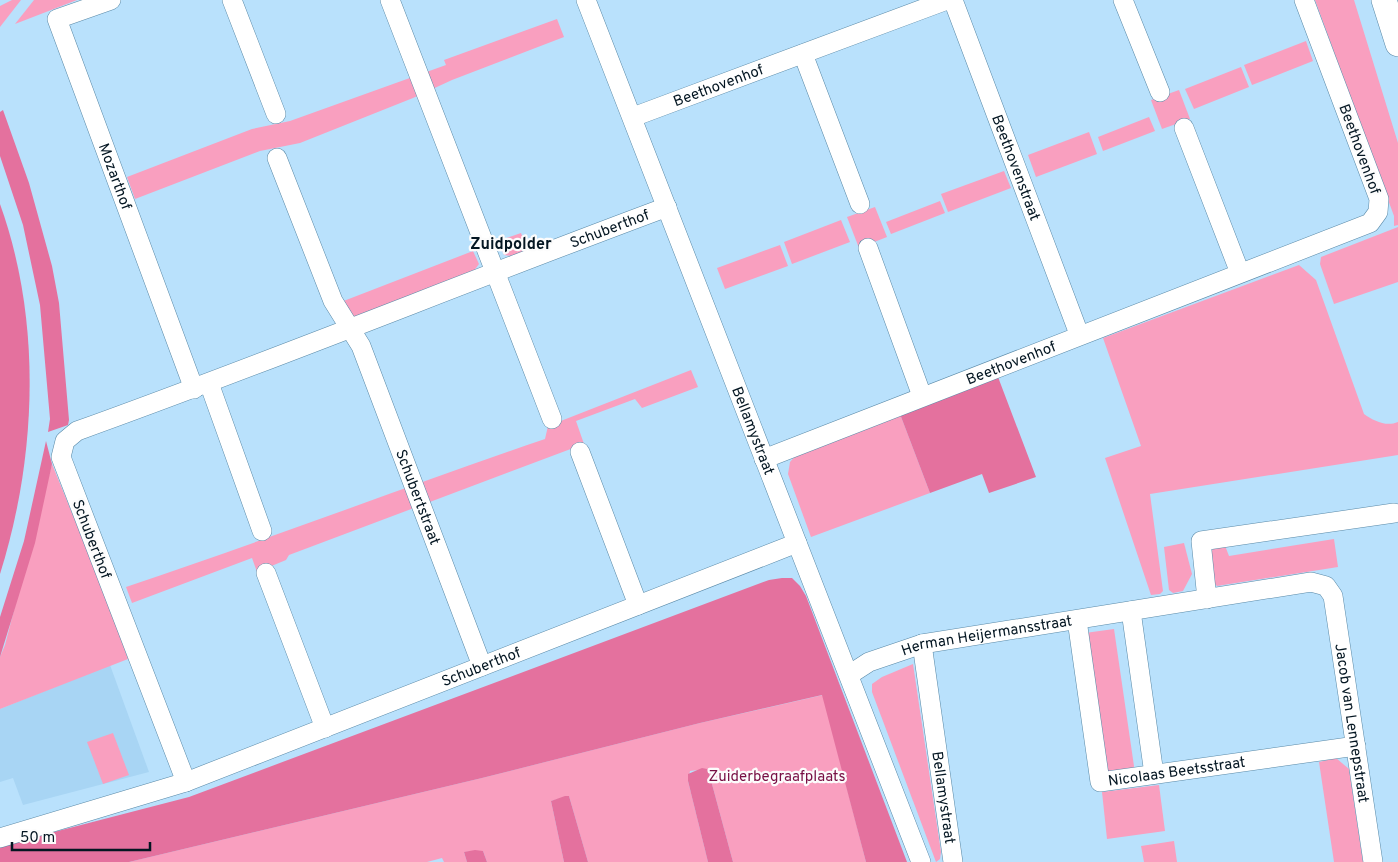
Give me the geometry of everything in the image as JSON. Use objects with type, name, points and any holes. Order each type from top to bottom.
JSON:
[{"type":"main road","points":[[1384,0],[1398,44]]},
{"type":"street","name":"Mozarthof","points":[[111,0],[56,19],[202,386]]},
{"type":"street","points":[[232,0],[276,114]]},
{"type":"street","points":[[390,0],[552,419]]},
{"type":"street","name":"Bellamystraat","points":[[586,0],[633,117],[920,862]]},
{"type":"street","name":"Beethovenhof","points":[[633,117],[947,0]]},
{"type":"street","name":"Beethovenstraat","points":[[953,0],[1080,334]]},
{"type":"street","points":[[1123,0],[1160,92]]},
{"type":"street","name":"Beethovenhof","points":[[764,458],[1370,223],[1378,212],[1379,199],[1304,0]]},
{"type":"street","points":[[803,54],[860,204]]},
{"type":"street","points":[[1184,128],[1240,273]]},
{"type":"street","points":[[277,158],[333,301],[349,328]]},
{"type":"street","name":"Schuberthof","points":[[186,782],[61,457],[65,441],[77,431],[202,386],[495,271],[667,207]]},
{"type":"street","points":[[868,248],[922,396]]},
{"type":"street","name":"Schubertstraat","points":[[349,328],[361,346],[482,666]]},
{"type":"street","points":[[202,386],[262,531]]},
{"type":"street","points":[[580,452],[638,604]]},
{"type":"street","points":[[1207,599],[1200,541],[1394,513]]},
{"type":"street","name":"Schuberthof","points":[[0,838],[186,782],[797,543]]},
{"type":"street","points":[[266,573],[326,728]]},
{"type":"street","name":"Herman Heijermansstraat","points":[[849,675],[869,662],[922,644],[1311,582],[1326,586]]},
{"type":"street","name":"Jacob van Lennepstraat","points":[[1326,586],[1333,596],[1373,862]]},
{"type":"street","points":[[1131,611],[1154,774]]},
{"type":"street","name":"Nicolaas Beetsstraat","points":[[1077,620],[1100,782],[1356,746]]},
{"type":"street","name":"Bellamystraat","points":[[922,644],[952,862]]},
{"type":"shaded area","points":[[3,110],[29,183],[52,266],[59,303],[69,420],[68,425],[48,432],[50,419],[40,305],[23,225],[0,156],[0,112]]},
{"type":"shaded area","points":[[0,204],[14,249],[23,295],[28,341],[30,389],[22,483],[0,574]]},
{"type":"shaded area","points":[[998,377],[1036,477],[989,493],[982,474],[930,493],[900,414]]},
{"type":"shaded area","points":[[46,441],[52,464],[35,543],[0,657],[0,617],[24,541]]},
{"type":"shaded area","points":[[792,578],[806,596],[907,862],[866,862],[822,695],[129,862],[0,862],[0,846],[189,797],[769,580]]},
{"type":"shaded area","points":[[110,665],[149,772],[23,805],[13,778],[0,782],[0,709]]},
{"type":"shaded area","points":[[702,768],[707,769],[709,773],[733,862],[708,862],[688,781],[688,774]]},
{"type":"shaded area","points":[[569,796],[588,862],[564,862],[551,801]]},
{"type":"shaded area","points":[[483,851],[487,862],[467,862],[464,852]]},
{"type":"green space","points":[[12,0],[21,0],[0,27],[0,6]]},
{"type":"green space","points":[[34,0],[77,0],[15,24]]},
{"type":"green space","points":[[1315,0],[1354,0],[1398,143],[1398,225],[1394,226],[1394,216]]},
{"type":"green space","points":[[557,19],[564,37],[452,80],[413,98],[300,143],[260,151],[135,199],[127,177],[252,129],[290,121],[446,65],[444,60]]},
{"type":"green space","points":[[1306,41],[1313,61],[1252,85],[1244,65]]},
{"type":"green space","points":[[1241,67],[1249,87],[1194,109],[1185,89]]},
{"type":"green space","points":[[1179,90],[1190,119],[1162,129],[1151,100]]},
{"type":"green space","points":[[1149,117],[1155,131],[1103,151],[1098,137]]},
{"type":"green space","points":[[1089,132],[1097,154],[1036,177],[1028,155]]},
{"type":"green space","points":[[1004,171],[1011,188],[948,212],[941,194]]},
{"type":"green space","points":[[940,201],[945,213],[891,234],[886,222]]},
{"type":"green space","points":[[875,207],[887,237],[859,248],[847,217]]},
{"type":"green space","points":[[841,220],[850,242],[792,264],[784,242]]},
{"type":"green space","points":[[1398,227],[1398,282],[1334,304],[1320,264],[1321,257]]},
{"type":"green space","points":[[521,233],[528,251],[511,256],[504,255],[498,241]]},
{"type":"green space","points":[[780,245],[788,266],[725,289],[717,268]]},
{"type":"green space","points":[[473,251],[479,264],[473,272],[352,318],[341,302]]},
{"type":"green space","points":[[1299,265],[1316,280],[1364,414],[1380,423],[1398,422],[1398,455],[1150,494],[1163,591],[1160,594],[1151,595],[1105,458],[1141,446],[1103,338]]},
{"type":"green space","points":[[691,370],[698,387],[642,408],[635,399],[576,421],[584,444],[289,555],[286,560],[257,572],[252,558],[132,603],[126,587],[545,439],[548,426]]},
{"type":"green space","points":[[900,414],[930,493],[811,537],[788,474],[790,462],[798,453]]},
{"type":"green space","points":[[52,464],[109,604],[128,659],[0,709],[0,657],[5,645]]},
{"type":"green space","points":[[1334,539],[1338,567],[1217,586],[1211,580],[1210,553],[1218,543],[1224,543],[1229,556]]},
{"type":"green space","points":[[1184,543],[1192,574],[1183,591],[1173,593],[1169,590],[1164,547]]},
{"type":"green space","points":[[1114,629],[1135,773],[1107,777],[1085,633]]},
{"type":"green space","points":[[913,664],[941,852],[940,859],[936,862],[872,692],[872,684],[882,677]]},
{"type":"green space","name":"Zuiderbegraafplaats","points":[[823,695],[866,862],[733,862],[709,773],[698,770],[690,771],[688,781],[708,862],[588,862],[569,796],[551,801],[564,862],[487,862],[483,851],[464,852],[467,862],[444,862],[442,858],[427,862],[129,862],[482,778],[700,723]]},
{"type":"green space","points":[[113,733],[129,775],[103,784],[87,742]]},
{"type":"green space","points":[[1336,758],[1349,769],[1363,862],[1334,862],[1319,762]]},
{"type":"green space","points":[[1159,785],[1165,831],[1107,839],[1102,792]]},
{"type":"green space","points":[[1174,841],[1177,862],[1144,862],[1141,846]]},
{"type":"district","name":"Zuidpolder","points":[[511,243]]}]
